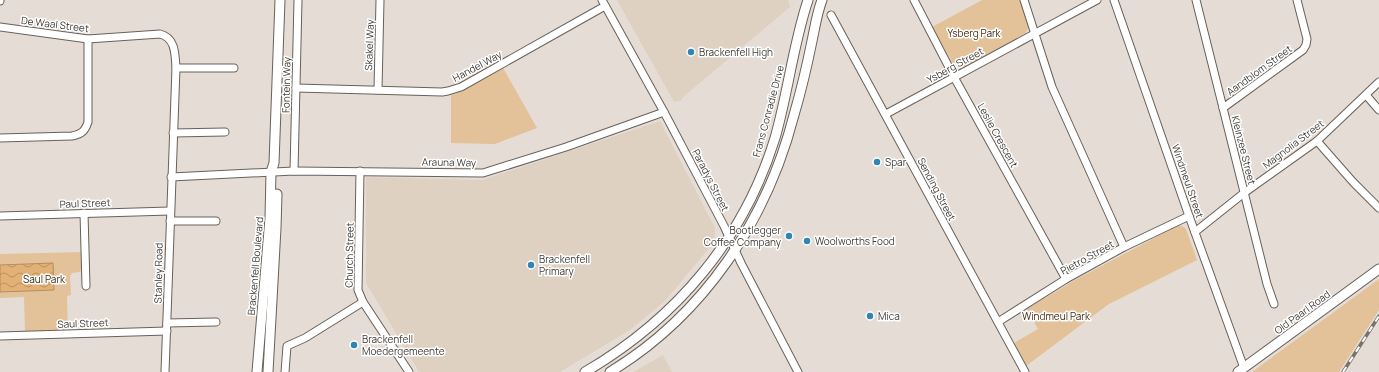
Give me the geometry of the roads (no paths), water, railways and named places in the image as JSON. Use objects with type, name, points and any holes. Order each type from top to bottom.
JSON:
[{"type":"street","name":"Brackenfell Boulevard","points":[[257,372],[274,169],[280,0]]},
{"type":"street","name":"Fontein Way","points":[[294,171],[298,0]]},
{"type":"street","name":"Skakel Way","points":[[378,90],[380,0]]},
{"type":"street","name":"Frans Conradie Drive","points":[[585,372],[625,347],[665,314],[699,278],[729,238],[750,200],[768,159],[786,95],[808,0]]},
{"type":"street","points":[[610,372],[639,353],[679,320],[698,300],[735,251],[754,218],[778,168],[794,115],[822,0]]},
{"type":"street","name":"Leslie Crescent","points":[[914,0],[954,77],[1066,279]]},
{"type":"street","points":[[1024,0],[1052,87],[1124,247]]},
{"type":"street","name":"Ysberg Street","points":[[886,114],[1097,0]]},
{"type":"street","name":"Windmeul Street","points":[[1114,0],[1195,232],[1241,370]]},
{"type":"street","name":"Kleinzee Street","points":[[1196,0],[1267,284],[1274,304]]},
{"type":"street","name":"Aandblom Street","points":[[1223,108],[1303,50],[1307,39],[1297,0]]},
{"type":"street","name":"Handel Way","points":[[296,88],[442,92],[454,90],[461,88],[603,3]]},
{"type":"street","name":"Paradys Street","points":[[603,3],[664,112],[798,372]]},
{"type":"street","name":"Sending Street","points":[[831,16],[886,114],[1025,372]]},
{"type":"street","name":"De Waal Street","points":[[0,27],[88,39],[156,34]]},
{"type":"street","name":"Stanley Road","points":[[156,34],[166,36],[172,43],[175,50],[176,68],[165,371]]},
{"type":"street","points":[[0,138],[72,136],[79,135],[86,128],[88,122],[88,39]]},
{"type":"street","points":[[176,68],[234,68]]},
{"type":"street","name":"Magnolia Street","points":[[1195,232],[1244,193],[1318,141],[1379,82]]},
{"type":"street","points":[[1366,95],[1379,110]]},
{"type":"street","name":"Arauna Way","points":[[274,169],[294,171],[488,172],[566,147],[664,112]]},
{"type":"street","points":[[173,133],[226,132]]},
{"type":"street","points":[[1318,141],[1353,182],[1379,208]]},
{"type":"street","name":"Brackenfell Boulevard","points":[[268,372],[277,218],[274,169]]},
{"type":"street","points":[[171,178],[274,169]]},
{"type":"street","name":"Church Street","points":[[360,171],[358,290],[363,302],[409,372]]},
{"type":"street","name":"Paul Street","points":[[0,216],[170,210]]},
{"type":"street","points":[[84,213],[86,286]]},
{"type":"street","name":"Pietro Street","points":[[998,322],[1066,279],[1124,247],[1189,216]]},
{"type":"street","points":[[170,220],[216,221]]},
{"type":"street","name":"Old Paarl Road","points":[[1241,370],[1379,269]]},
{"type":"street","points":[[285,372],[287,346],[305,338],[363,302]]},
{"type":"street","points":[[167,322],[216,322]]},
{"type":"street","name":"Saul Street","points":[[0,336],[166,331]]},
{"type":"water","points":[[53,263],[54,290],[0,292],[0,265]]},
{"type":"railway","points":[[1343,372],[1379,316]]},
{"type":"place","name":"Brackenfell High","points":[[691,52]]},
{"type":"place","name":"Spar","points":[[877,162]]},
{"type":"place","name":"Bootlegger Coffee Company","points":[[789,236]]},
{"type":"place","name":"Woolworths Food","points":[[807,241]]},
{"type":"place","name":"Brackenfell Primary","points":[[531,265]]},
{"type":"place","name":"Mica","points":[[870,316]]},
{"type":"place","name":"Brackenfell Moedergemeente","points":[[354,345]]},
{"type":"park label","name":"Ysberg Park","points":[[974,33]]},
{"type":"park label","name":"Saul Park","points":[[44,279]]},
{"type":"park label","name":"Windmeul Park","points":[[1056,316]]}]
